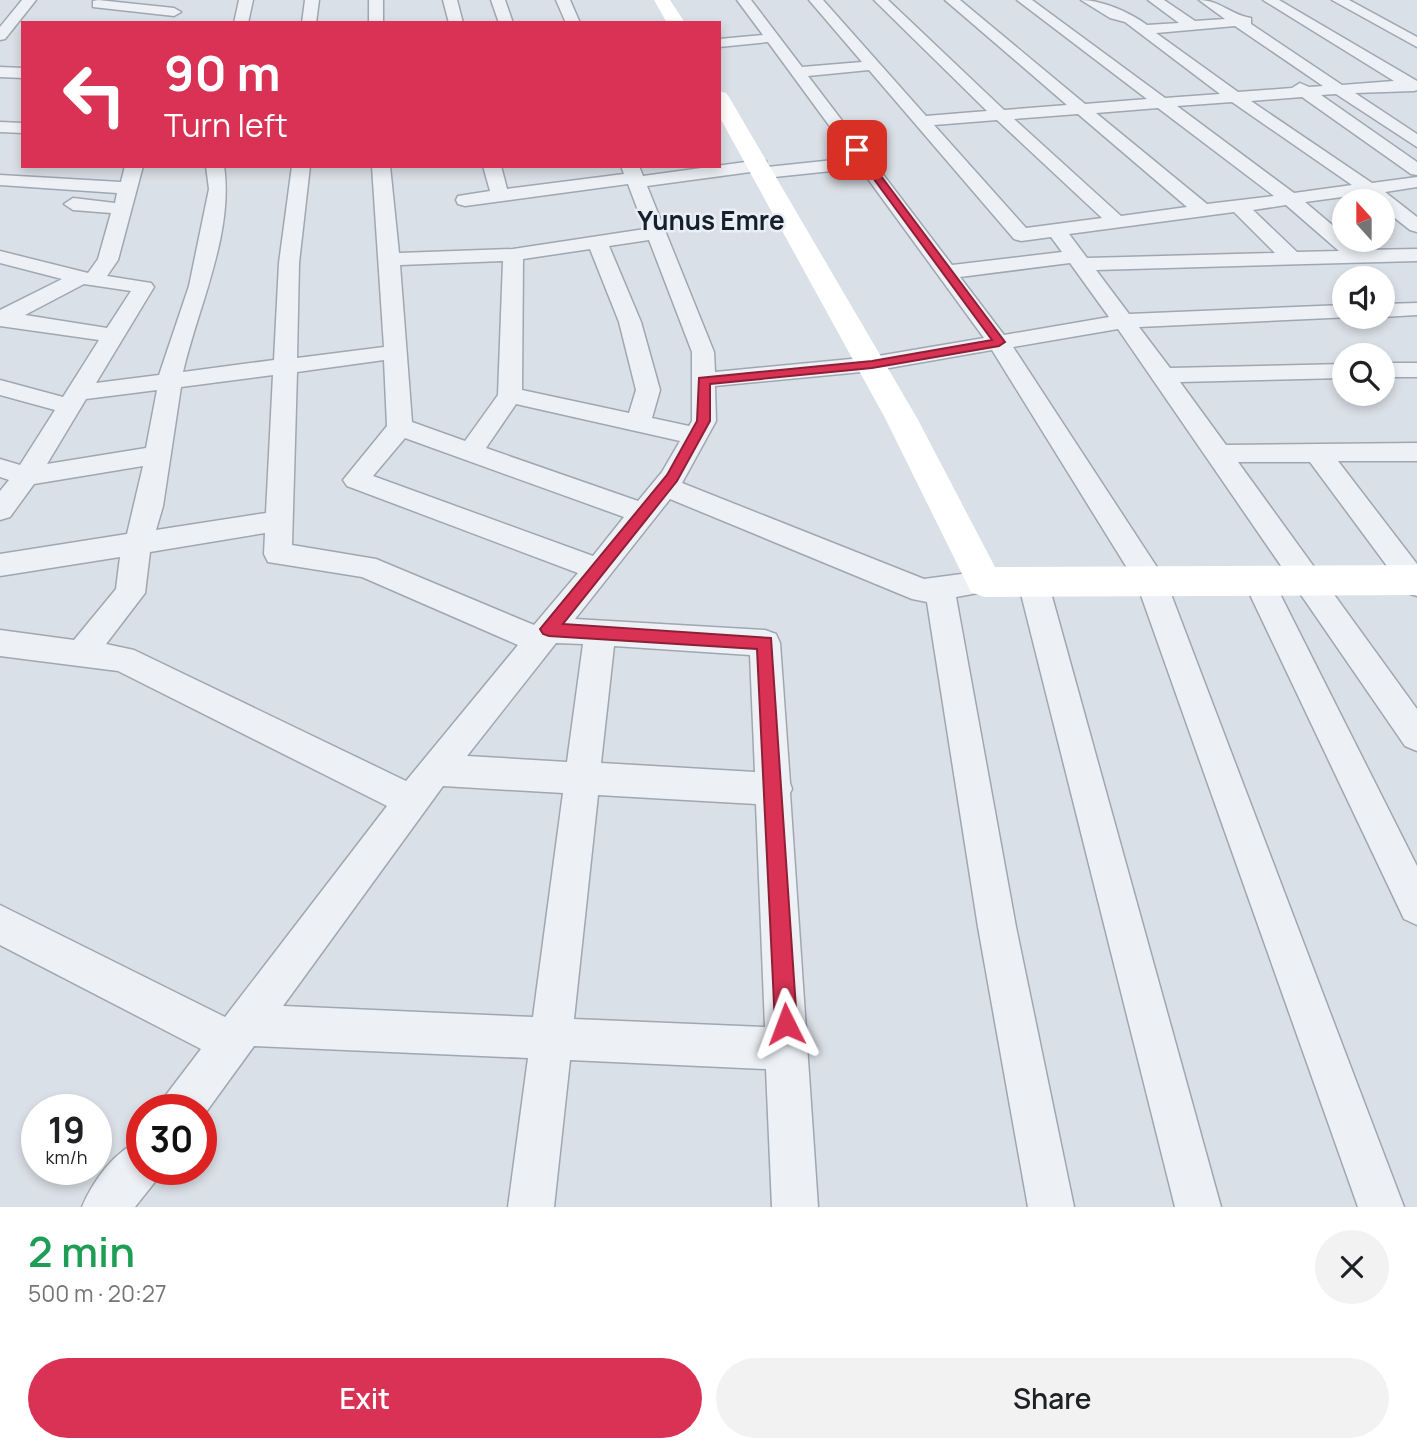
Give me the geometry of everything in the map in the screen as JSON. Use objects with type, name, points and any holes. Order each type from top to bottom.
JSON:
[{"type":"main road","points":[[662,0],[675,21]]},
{"type":"main road","points":[[721,100],[872,365],[984,582],[1309,579],[1416,582]]},
{"type":"street","points":[[0,36],[29,0]]},
{"type":"street","points":[[241,21],[246,0]]},
{"type":"street","points":[[309,21],[312,0]]},
{"type":"street","points":[[376,0],[376,21]]},
{"type":"street","points":[[450,0],[455,21]]},
{"type":"street","points":[[498,0],[505,21]]},
{"type":"street","points":[[563,0],[572,21]]},
{"type":"street","points":[[744,0],[760,28],[798,72],[999,342],[1151,581],[1381,1207]]},
{"type":"street","points":[[816,0],[1021,235],[1417,182]]},
{"type":"street","points":[[881,0],[999,114],[1117,222]]},
{"type":"street","points":[[952,0],[1203,211]]},
{"type":"street","points":[[1024,0],[1290,199],[1358,257]]},
{"type":"street","points":[[1088,0],[1115,15],[1130,19],[1237,98],[1371,188],[1417,226]]},
{"type":"street","points":[[1155,0],[1193,26]]},
{"type":"street","points":[[1206,0],[1417,142]]},
{"type":"street","points":[[1270,0],[1414,86]]},
{"type":"street","points":[[1339,0],[1417,43]]},
{"type":"street","points":[[97,6],[175,12]]},
{"type":"street","points":[[1142,30],[1299,18]]},
{"type":"street","points":[[1380,23],[1405,21]]},
{"type":"street","points":[[1212,24],[1232,39]]},
{"type":"street","points":[[721,42],[760,28]]},
{"type":"street","points":[[798,72],[874,65]]},
{"type":"street","points":[[0,72],[21,73]]},
{"type":"street","points":[[1284,77],[1417,170]]},
{"type":"street","points":[[921,121],[1339,89],[1414,86]]},
{"type":"street","points":[[0,127],[21,128]]},
{"type":"street","points":[[465,200],[634,175],[866,162]]},
{"type":"street","points":[[1,318],[87,279],[108,260],[133,168]]},
{"type":"street","points":[[81,653],[130,593],[138,544],[149,506],[170,380],[199,286],[218,189],[215,168]]},
{"type":"street","points":[[301,168],[289,263],[278,554],[366,567],[544,635],[600,633],[765,643],[775,789],[795,1207]]},
{"type":"street","points":[[381,168],[390,259],[400,427],[356,480],[598,569]]},
{"type":"street","points":[[493,168],[500,195]]},
{"type":"street","points":[[193,1094],[435,770],[644,514],[665,486],[704,421],[703,352],[634,175]]},
{"type":"street","points":[[0,180],[128,188]]},
{"type":"street","points":[[0,196],[123,209]]},
{"type":"street","points":[[1238,206],[1293,258]]},
{"type":"street","points":[[1056,230],[1309,579],[1417,736]]},
{"type":"street","points":[[390,259],[513,255],[656,233]]},
{"type":"street","points":[[597,242],[630,322],[648,390],[638,423]]},
{"type":"street","points":[[471,452],[510,395],[513,255]]},
{"type":"street","points":[[947,272],[1078,260],[1417,256]]},
{"type":"street","points":[[0,257],[87,279],[144,287],[26,476],[0,510]]},
{"type":"street","points":[[1395,310],[1417,309]]},
{"type":"street","points":[[704,380],[872,365],[1124,321],[1332,312]]},
{"type":"street","points":[[1,318],[114,336]]},
{"type":"street","points":[[0,387],[72,400],[170,380],[285,368],[395,352]]},
{"type":"street","points":[[1395,370],[1417,370]]},
{"type":"street","points":[[1163,375],[1332,371]]},
{"type":"street","points":[[510,395],[696,436]]},
{"type":"street","points":[[400,427],[644,514]]},
{"type":"street","points":[[1219,454],[1417,452]]},
{"type":"street","points":[[1318,454],[1416,582]]},
{"type":"street","points":[[0,468],[26,476],[157,455]]},
{"type":"street","points":[[665,486],[922,591],[984,582]]},
{"type":"street","points":[[0,565],[279,521]]},
{"type":"street","points":[[1258,580],[1417,906]]},
{"type":"street","points":[[1033,582],[1198,1207]]},
{"type":"street","points":[[940,589],[997,928],[1051,1207]]},
{"type":"street","points":[[531,1207],[580,779],[600,633]]},
{"type":"street","points":[[2,646],[123,659],[412,801]]},
{"type":"street","points":[[435,770],[775,789]]},
{"type":"street","points":[[0,924],[238,1034],[551,1037],[787,1049]]},
{"type":"street","points":[[105,1207],[126,1181]]},
{"type":"district","name":"Yunus Emre","points":[[711,220]]},
{"type":"route","points":[[786,1024],[765,643],[549,629],[672,478],[704,421],[704,380],[872,365],[999,342],[857,150]]}]
